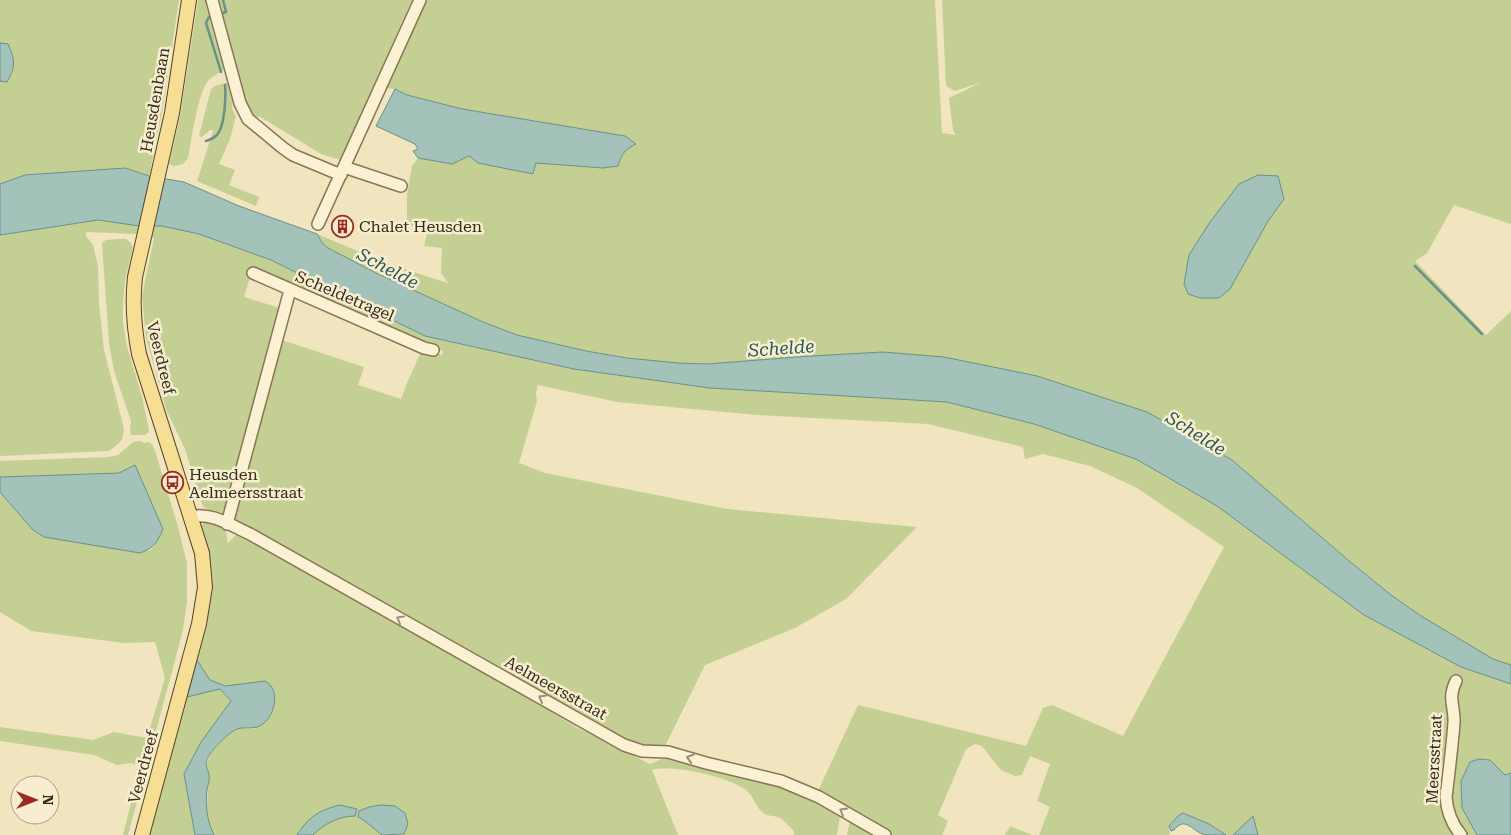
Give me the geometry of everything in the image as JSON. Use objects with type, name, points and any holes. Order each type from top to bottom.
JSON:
[{"type":"main road","name":"Heusdenbaan","points":[[152,205],[172,113],[189,0]]},
{"type":"main road","name":"Veerdreef","points":[[142,835],[196,604],[197,568],[195,533],[139,354],[134,330],[133,295],[152,205]]},
{"type":"main road","name":"Veerdreef","points":[[134,835],[160,757]]},
{"type":"street","points":[[212,0],[240,103],[248,119],[293,155],[343,171],[401,186]]},
{"type":"street","points":[[318,224],[418,5]]},
{"type":"street","name":"Scheldetragel","points":[[253,273],[428,349]]},
{"type":"street","points":[[190,516],[203,515],[227,524],[290,290]]},
{"type":"street","name":"Aelmeersstraat","points":[[227,524],[250,534],[624,745],[642,751],[668,752],[781,781],[819,797],[885,835]]},
{"type":"street","name":"Meersstraat","points":[[1456,681],[1451,697],[1454,720],[1446,797],[1450,820],[1461,835]]},
{"type":"green space","points":[[0,0],[179,0],[162,112],[149,176],[125,168],[25,175],[0,184]]},
{"type":"green space","points":[[198,0],[207,0],[225,69],[211,78],[205,86],[196,117],[188,158],[183,164],[174,166],[169,164],[180,117]]},
{"type":"green space","points":[[217,0],[412,0],[340,160],[321,154],[259,116],[255,120],[248,111],[221,18],[223,13],[219,10]]},
{"type":"green space","points":[[427,0],[935,0],[942,133],[956,135],[953,130],[949,98],[982,82],[955,91],[946,86],[942,0],[1511,0],[1511,224],[1454,205],[1427,253],[1415,261],[1486,335],[1511,311],[1511,665],[1493,659],[1421,616],[1391,595],[1348,560],[1232,460],[1147,412],[1037,376],[944,357],[883,352],[707,364],[627,358],[586,351],[517,335],[483,322],[378,274],[328,248],[317,234],[391,265],[448,283],[441,273],[442,248],[424,246],[428,230],[407,223],[407,195],[412,166],[418,158],[452,164],[469,156],[478,163],[536,163],[603,168],[618,166],[623,153],[628,148],[625,136],[462,109],[386,88]],"holes":[[[1258,175],[1284,199],[1268,221]]]},
{"type":"green space","points":[[229,82],[233,97],[232,109],[236,116],[230,139],[219,164],[235,170],[229,185],[259,197],[256,206],[197,181],[213,131],[210,130],[202,137],[199,136],[211,89]]},
{"type":"green space","points":[[98,220],[139,226],[137,234],[86,232],[86,236],[93,245],[98,266],[99,303],[104,350],[124,429],[122,439],[109,451],[0,456],[0,235]]},
{"type":"green space","points":[[154,226],[162,226],[199,234],[271,260],[425,336],[574,369],[710,388],[947,402],[1034,424],[1136,459],[1217,506],[1364,615],[1461,667],[1511,684],[1511,773],[1505,775],[1490,760],[1479,759],[1477,835],[1466,835],[1455,817],[1451,804],[1450,711],[1447,766],[1438,757],[1428,776],[1443,790],[1440,802],[1447,822],[1456,835],[1258,835],[1253,817],[1233,835],[1226,835],[1209,824],[1183,813],[1169,826],[1170,835],[1039,835],[1050,807],[1037,801],[1050,764],[1030,756],[1022,775],[1015,776],[1001,770],[982,746],[975,744],[966,749],[938,815],[948,821],[942,835],[847,835],[850,820],[840,815],[837,835],[794,835],[794,831],[782,819],[766,815],[762,812],[748,792],[738,785],[701,773],[661,769],[652,770],[678,835],[403,835],[387,806],[380,805],[359,811],[365,821],[383,835],[313,835],[328,823],[349,815],[357,809],[302,827],[297,835],[214,835],[207,814],[208,759],[219,743],[229,734],[240,728],[253,729],[264,724],[271,687],[265,681],[225,686],[210,680],[197,660],[209,604],[210,587],[200,526],[209,522],[225,526],[228,543],[236,535],[244,536],[235,521],[235,514],[279,339],[364,367],[358,385],[401,399],[420,354],[433,353],[442,355],[443,351],[250,277],[244,297],[283,309],[227,517],[203,507],[185,449],[166,409],[146,338],[142,296],[154,238],[151,237]],"holes":[[[538,385],[617,402],[757,415],[928,424],[1023,447],[1025,459],[1043,454],[1090,466],[1137,488],[1224,547],[1123,736],[1052,705],[1043,708],[1026,746],[858,705],[818,791],[664,758],[650,764],[576,727],[518,692],[522,683],[629,741],[640,745],[665,746],[705,665],[795,628],[846,599],[917,527],[727,509],[545,473],[519,463],[537,401]]]},
{"type":"green space","points":[[126,239],[133,247],[125,281],[123,321],[126,343],[142,397],[149,430],[145,435],[131,435],[131,421],[114,371],[109,343],[102,244],[106,240]]},
{"type":"green space","points":[[139,441],[152,444],[177,523],[187,563],[187,602],[183,630],[128,835],[123,835],[140,766],[131,763],[117,765],[94,755],[0,741],[0,727],[93,740],[114,732],[147,738],[165,678],[155,642],[124,643],[31,631],[0,612],[0,492],[33,530],[140,553],[151,550],[156,543],[135,465],[119,473],[0,477],[0,461],[108,457],[118,455],[133,442]]},
{"type":"green space","points":[[220,689],[231,701],[201,742],[184,774],[195,835],[148,835],[187,697]]},
{"type":"green space","points":[[1010,826],[1032,835],[1005,835]]},
{"type":"water","points":[[0,43],[8,44],[13,59],[12,72],[7,82],[0,81]]},
{"type":"water","points":[[395,89],[407,95],[462,109],[625,136],[636,144],[624,153],[618,166],[603,168],[536,163],[533,174],[478,163],[469,156],[452,164],[418,158],[413,151],[418,149],[415,144],[376,126]]},
{"type":"water","name":"Schelde","points":[[125,168],[149,176],[184,182],[239,206],[317,234],[328,248],[378,274],[483,322],[517,335],[586,351],[627,358],[678,363],[707,364],[883,352],[944,357],[1037,376],[1147,412],[1232,460],[1348,560],[1391,595],[1421,616],[1493,659],[1511,665],[1511,684],[1461,667],[1364,615],[1217,506],[1136,459],[1034,424],[947,402],[710,388],[574,369],[425,336],[271,260],[199,234],[162,226],[139,226],[98,220],[0,235],[0,184],[25,175]]},
{"type":"water","points":[[1258,175],[1278,176],[1284,199],[1268,221],[1230,289],[1219,298],[1200,298],[1188,294],[1184,284],[1189,255],[1210,222],[1239,184]]},
{"type":"water","points":[[135,465],[163,529],[155,544],[140,553],[44,537],[33,530],[0,492],[0,477],[119,473]]},
{"type":"water","points":[[197,660],[210,680],[225,686],[265,681],[270,685],[275,696],[271,715],[263,724],[233,731],[218,744],[207,759],[206,764],[209,778],[206,807],[214,835],[195,835],[184,774],[201,742],[231,701],[220,689],[187,697]]},
{"type":"water","points":[[1479,759],[1490,760],[1505,775],[1511,773],[1511,835],[1477,835],[1462,808],[1461,781],[1470,762]]},
{"type":"water","points":[[340,805],[357,809],[355,816],[343,817],[332,821],[313,835],[297,835],[311,818],[327,809]]},
{"type":"water","points":[[380,805],[395,806],[405,813],[408,824],[404,834],[382,835],[358,817],[359,811]]},
{"type":"water","points":[[1183,813],[1209,824],[1226,835],[1202,834],[1185,824],[1171,831],[1169,826]]},
{"type":"water","points":[[1253,816],[1258,835],[1233,835]]},
{"type":"waterway","points":[[223,0],[226,12],[223,13]]},
{"type":"waterway","points":[[209,17],[206,23],[221,72]]},
{"type":"waterway","points":[[206,141],[213,138],[220,131],[225,103],[225,85]]},
{"type":"waterway","points":[[1415,266],[1482,334]]},
{"type":"place","name":"Chalet Heusden","points":[[343,226]]},
{"type":"place","name":"Heusden Aelmeersstraat","points":[[173,483]]}]
